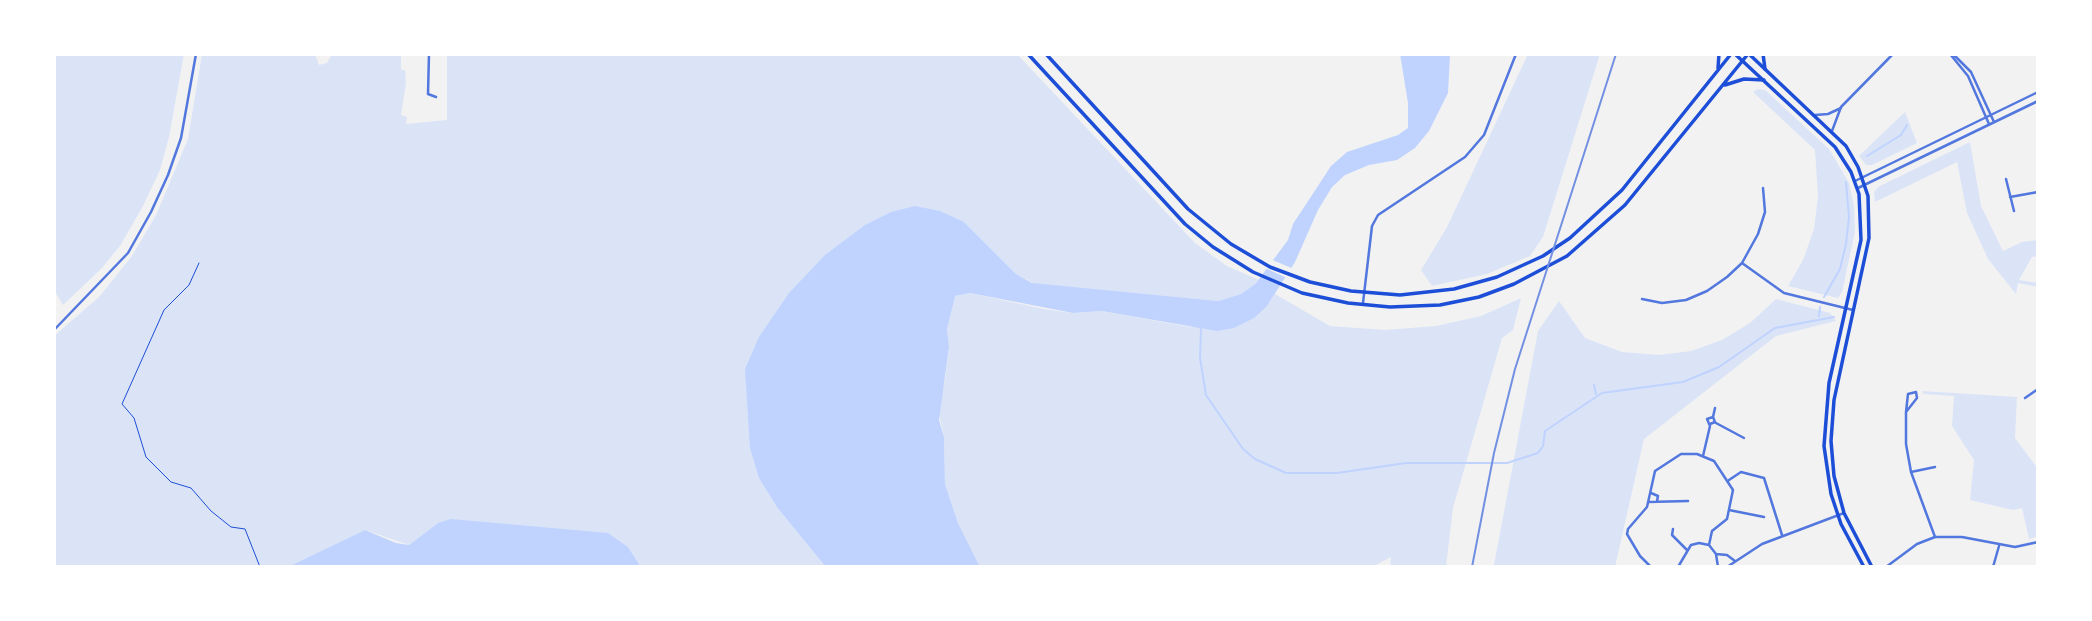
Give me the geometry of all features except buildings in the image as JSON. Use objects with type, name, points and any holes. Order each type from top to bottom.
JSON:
[{"type":"main road","points":[[1028,54],[1185,224],[1253,272],[1290,289],[1363,305],[1402,307],[1451,303],[1505,288],[1553,265],[1611,220],[1749,54],[1832,131],[1850,153],[1865,185],[1870,206],[1870,233],[1832,421],[1834,475],[1844,513],[1872,567]]},
{"type":"main road","points":[[1046,54],[1195,216],[1261,262],[1298,278],[1364,293],[1417,294],[1454,289],[1509,273],[1559,246],[1613,200],[1733,54],[1835,147],[1857,188],[1861,234],[1824,420],[1827,475],[1838,515],[1864,567]]},
{"type":"main road","points":[[1718,71],[1719,54]]},
{"type":"main road","points":[[1763,54],[1765,69]]},
{"type":"main road","points":[[1723,86],[1744,79],[1764,80]]},
{"type":"street","points":[[54,330],[128,253],[151,212],[181,138],[196,54]]},
{"type":"street","points":[[429,54],[428,94],[436,97]]},
{"type":"street","points":[[1363,305],[1372,226],[1378,215],[1465,158],[1484,135],[1516,54]]},
{"type":"street","points":[[1815,115],[1828,114],[1841,107],[1893,54]]},
{"type":"street","points":[[1951,54],[1971,72],[1994,122]]},
{"type":"street","points":[[1951,54],[1968,76],[1989,124]]},
{"type":"street","points":[[1855,181],[2038,92]]},
{"type":"street","points":[[1857,188],[2038,101]]},
{"type":"street","points":[[1832,131],[1841,107]]},
{"type":"street","points":[[2006,179],[2014,211]]},
{"type":"street","points":[[1642,299],[1662,303],[1686,300],[1711,289],[1742,263],[1763,220],[1763,188]]},
{"type":"street","points":[[2010,197],[2038,192]]},
{"type":"street","points":[[1742,263],[1784,293],[1853,310]]},
{"type":"street","points":[[2025,398],[2038,388]]},
{"type":"street","points":[[1906,412],[1917,398],[1916,392],[1908,394],[1906,412],[1906,444],[1910,471],[1935,537]]},
{"type":"street","points":[[1715,408],[1715,422],[1744,438]]},
{"type":"street","points":[[1700,417],[1713,417]]},
{"type":"street","points":[[1703,456],[1710,424],[1707,419]]},
{"type":"street","points":[[1710,424],[1715,422]]},
{"type":"street","points":[[1651,567],[1640,556],[1627,534],[1630,523],[1648,502],[1655,471],[1681,454],[1703,456],[1714,461],[1729,480],[1733,490],[1727,519],[1712,531],[1709,545]]},
{"type":"street","points":[[1910,471],[1935,467]]},
{"type":"street","points":[[1729,480],[1741,472],[1764,478],[1782,535]]},
{"type":"street","points":[[1651,493],[1657,496],[1657,501]]},
{"type":"street","points":[[1648,502],[1688,500]]},
{"type":"street","points":[[1729,510],[1764,517]]},
{"type":"street","points":[[1727,567],[1782,535],[1844,513]]},
{"type":"street","points":[[1674,529],[1672,535],[1687,550]]},
{"type":"street","points":[[1886,567],[1917,544],[1935,537],[1962,537],[2015,547],[2038,542]]},
{"type":"street","points":[[1678,567],[1687,550],[1699,543],[1709,545],[1716,554],[1718,567]]},
{"type":"street","points":[[1993,567],[1999,545]]},
{"type":"street","points":[[1716,554],[1727,555],[1735,561]]},
{"type":"path","points":[[199,263],[189,285],[164,310],[142,355],[133,385],[123,399],[124,408],[134,418],[146,457],[171,482],[191,488],[211,511],[231,527],[245,529],[260,567]]},
{"type":"shaded area","points":[[54,54],[184,54],[169,137],[160,170],[143,206],[120,246],[101,269],[63,305],[54,290]]},
{"type":"shaded area","points":[[202,54],[315,54],[319,65],[327,63],[332,54],[401,54],[401,70],[405,70],[406,83],[401,115],[407,117],[406,124],[447,120],[447,54],[1017,54],[1195,243],[1227,266],[1259,280],[1241,294],[1218,301],[1035,284],[1016,274],[964,222],[811,546],[826,567],[641,567],[628,547],[438,523],[409,545],[365,530],[290,567],[54,567],[54,336],[99,297],[132,256],[156,215],[188,139]]},
{"type":"shaded area","points":[[1528,54],[1600,54],[1543,237],[1530,256],[1487,274],[1432,286],[1421,270],[1447,227]]},
{"type":"shaded area","points":[[1758,89],[1765,90],[1829,149],[1849,183],[1854,206],[1855,232],[1842,292],[1838,298],[1788,286],[1803,260],[1814,229],[1818,196],[1815,150],[1753,92]]},
{"type":"shaded area","points":[[1905,112],[1917,143],[1872,165],[1866,165],[1859,156]]},
{"type":"shaded area","points":[[1970,142],[1981,206],[2003,251],[2022,242],[2038,240],[2038,256],[2032,257],[2019,280],[2038,283],[2038,287],[2018,283],[2016,294],[1988,259],[1967,213],[1957,162],[1875,202],[1874,192],[1878,187]]},
{"type":"shaded area","points":[[970,293],[1044,309],[1073,313],[1102,311],[1190,327],[1267,306],[1275,294],[1330,326],[1385,330],[1436,326],[1481,316],[1521,298],[1513,330],[1502,338],[1453,508],[1446,567],[1390,567],[1391,557],[1372,567],[980,567],[958,523],[945,484],[944,437],[938,410],[945,380],[949,347],[947,330],[952,303],[955,296]]},
{"type":"shaded area","points":[[1776,299],[1830,313],[1836,321],[1776,336],[1644,439],[1615,567],[1494,565],[1538,331],[1559,301],[1585,338],[1622,352],[1659,355],[1691,351],[1722,340],[1750,323]]},
{"type":"shaded area","points":[[1922,391],[2017,397],[2015,438],[2038,469],[2038,536],[2029,539],[2022,508],[2013,510],[1970,500],[1974,460],[1952,426],[1954,396],[1924,394]]},
{"type":"water","points":[[1400,54],[1450,54],[1448,93],[1429,131],[1415,148],[1397,160],[1369,165],[1345,175],[1332,187],[1318,210],[1295,262],[1267,306],[1254,318],[1234,328],[1217,331],[1102,311],[1073,313],[970,293],[955,296],[947,329],[949,347],[939,420],[944,437],[945,484],[958,523],[980,567],[826,567],[777,507],[759,478],[750,448],[745,369],[759,337],[789,293],[825,255],[865,225],[891,212],[915,206],[940,211],[964,222],[1016,274],[1032,283],[1218,301],[1241,294],[1256,283],[1288,240],[1293,224],[1331,166],[1347,152],[1398,135],[1408,128],[1408,103]]},
{"type":"water","points":[[451,519],[608,533],[628,547],[641,567],[288,567],[365,530],[396,543],[409,545],[438,523]]},
{"type":"pier","points":[[1270,259],[1294,269],[1289,279],[1263,267]]},
{"type":"waterway","points":[[1867,156],[1901,135],[1907,125]]},
{"type":"waterway","points":[[1824,297],[1840,269],[1846,244],[1849,217],[1846,182]]},
{"type":"waterway","points":[[1819,316],[1820,307]]},
{"type":"waterway","points":[[1201,329],[1200,358],[1206,395],[1243,449],[1255,459],[1286,473],[1337,473],[1406,463],[1507,463],[1538,453],[1543,446],[1545,431],[1602,393],[1683,382],[1719,367],[1775,328],[1834,317]]},
{"type":"waterway","points":[[1594,385],[1596,394]]},
{"type":"railway","points":[[1472,567],[1494,453],[1515,369],[1616,54]]}]
